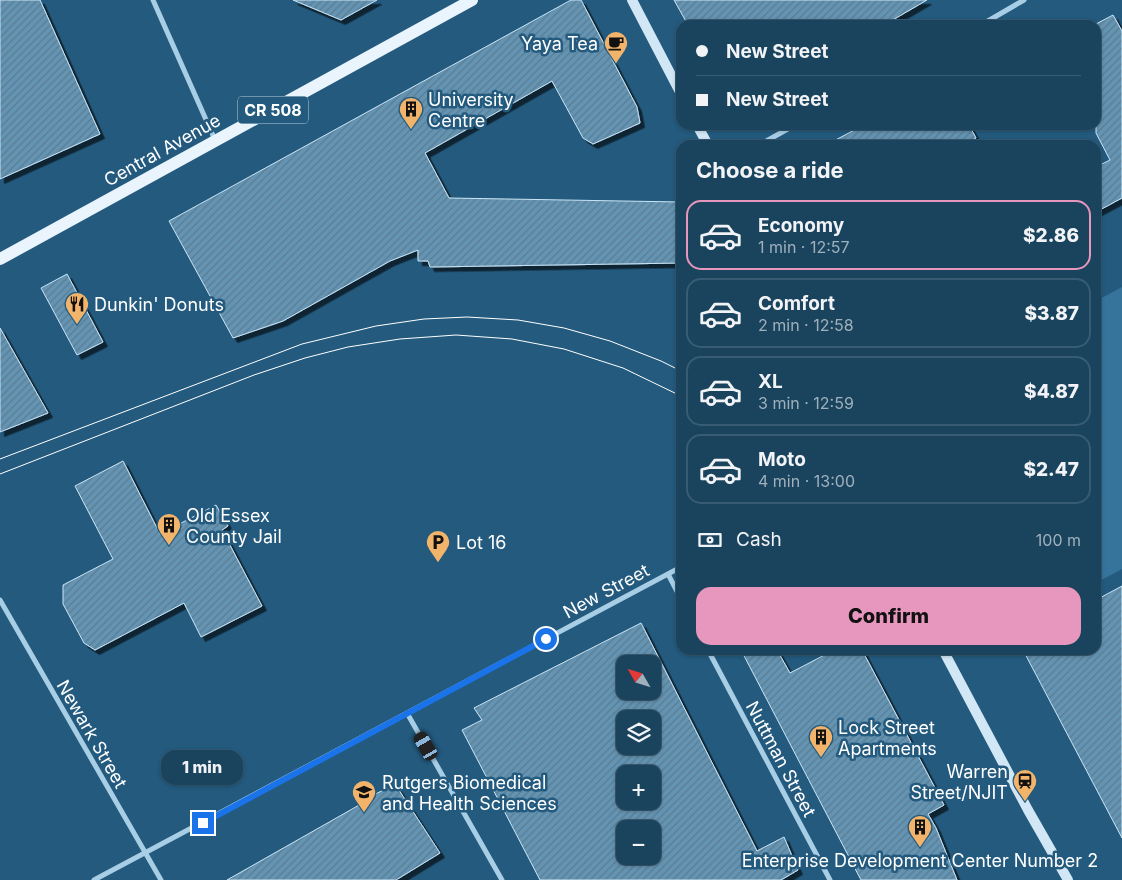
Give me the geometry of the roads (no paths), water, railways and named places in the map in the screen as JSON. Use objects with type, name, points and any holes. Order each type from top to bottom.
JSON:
[{"type":"main road","name":"Central Avenue","points":[[0,259],[472,0]]},
{"type":"main road","points":[[632,0],[676,84]]},
{"type":"main road","points":[[946,655],[1028,810],[1068,880]]},
{"type":"street","points":[[153,0],[216,140]]},
{"type":"street","points":[[990,20],[1024,0]]},
{"type":"street","points":[[768,140],[786,130]]},
{"type":"street","name":"New Street","points":[[94,880],[146,854],[676,570]]},
{"type":"street","points":[[668,574],[676,589]]},
{"type":"street","name":"Newark Street","points":[[0,600],[161,880]]},
{"type":"street","name":"Nuttman Street","points":[[711,655],[830,880]]},
{"type":"street","points":[[407,713],[502,880]]},
{"type":"tram line","points":[[0,459],[302,344],[376,326],[424,319],[467,317],[518,320],[564,328],[610,341],[676,368]]},
{"type":"tram line","points":[[0,474],[254,375],[305,358],[348,347],[400,339],[456,335],[512,339],[564,349],[623,368],[676,394]]},
{"type":"place","name":"Yaya Tea","points":[[616,64]]},
{"type":"place","name":"University Centre","points":[[411,130]]},
{"type":"place","name":"Dunkin' Donuts","points":[[77,325]]},
{"type":"place","name":"Old Essex County Jail","points":[[169,546]]},
{"type":"place","name":"Lot 16","points":[[438,563]]},
{"type":"place","name":"Lock Street Apartments","points":[[821,758]]},
{"type":"place","name":"Warren Street/NJIT","points":[[1025,802]]},
{"type":"place","name":"Rutgers Biomedical and Health Sciences","points":[[364,813]]},
{"type":"place","name":"Enterprise Development Center Number 2","points":[[920,848]]}]
